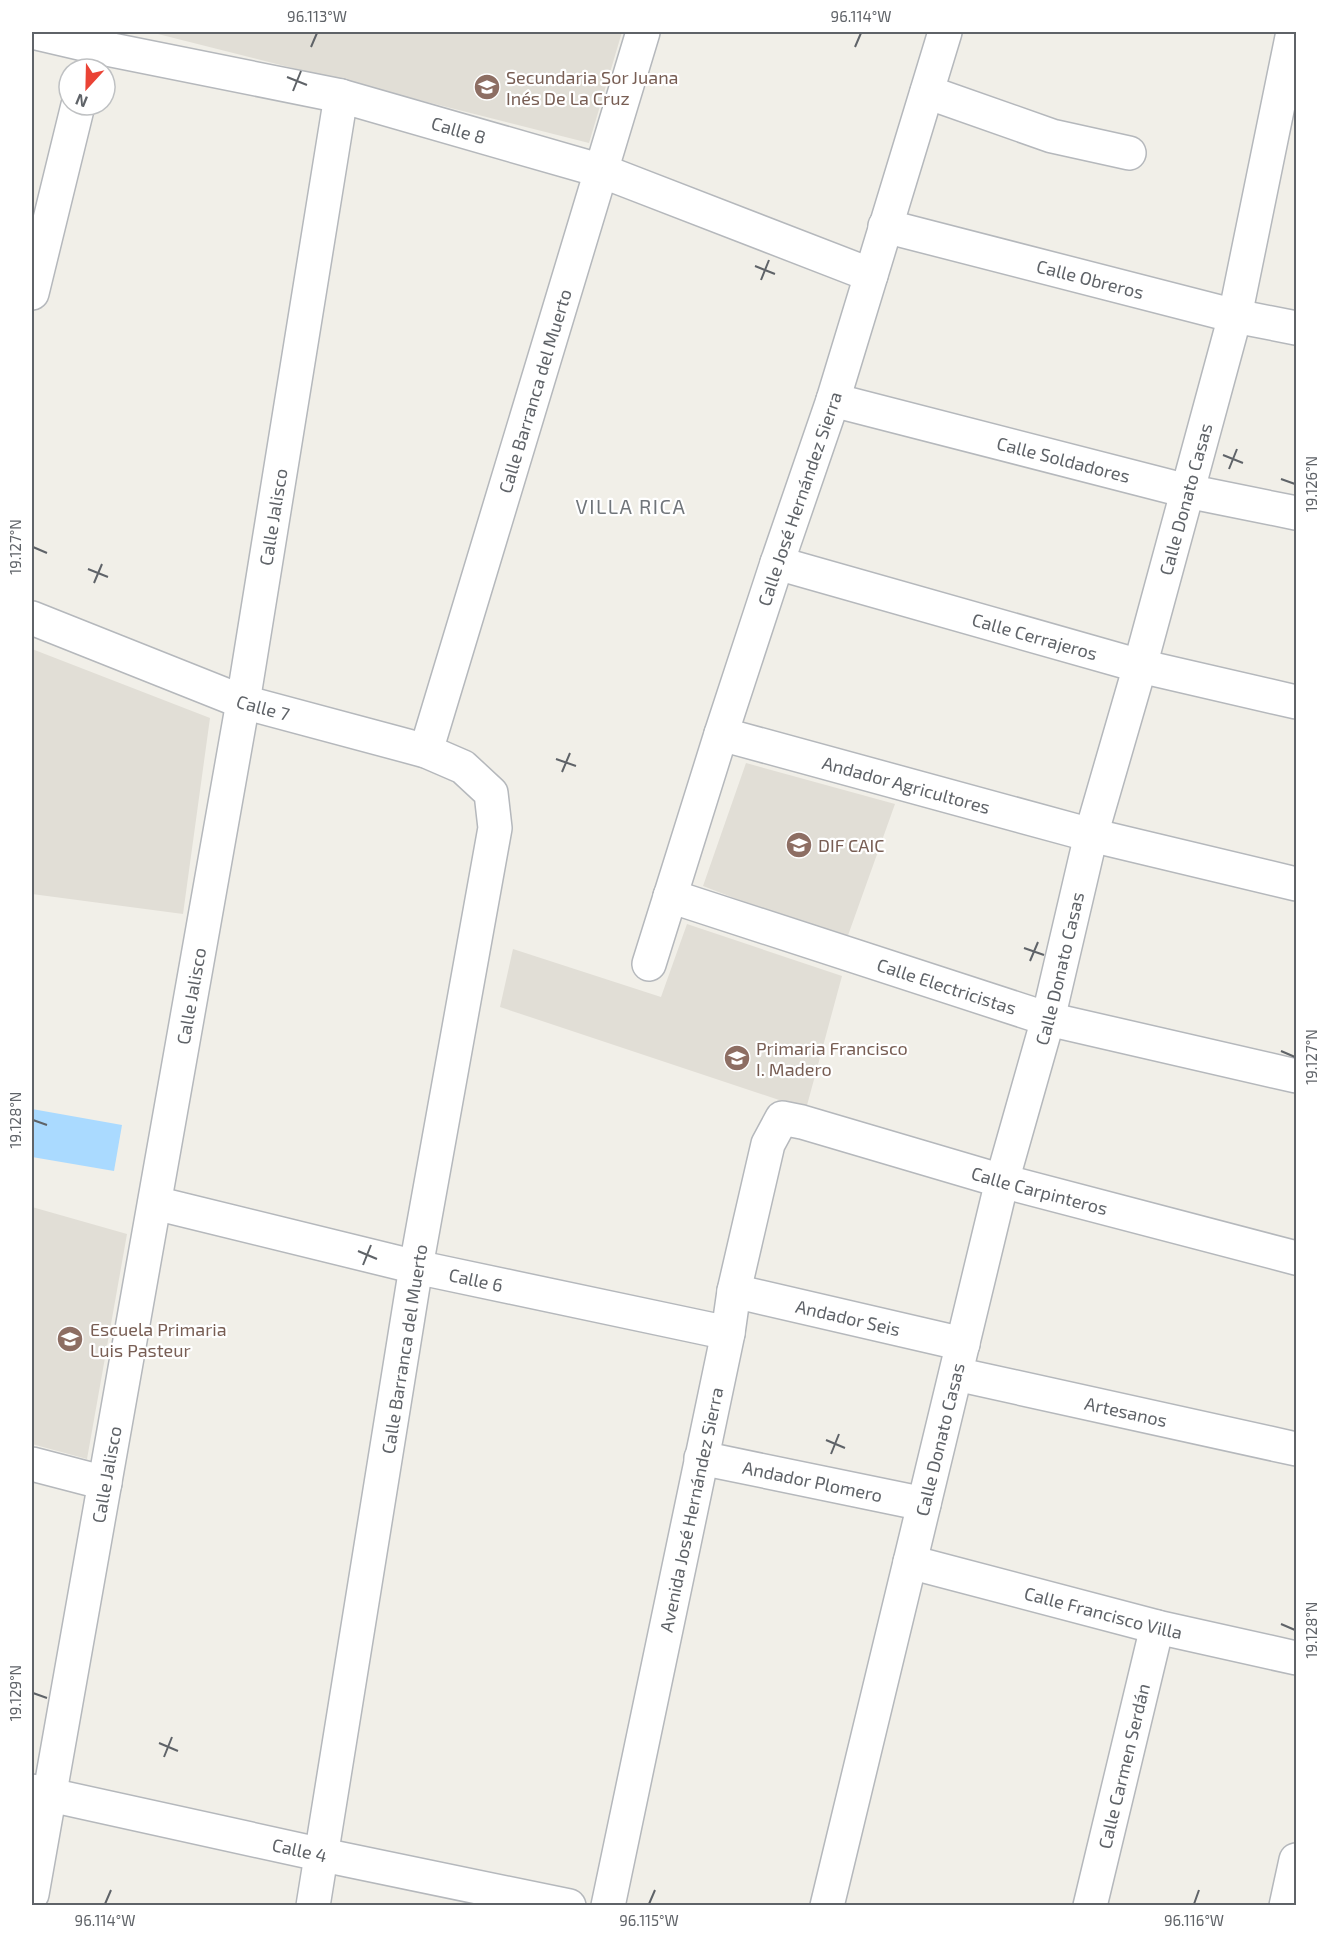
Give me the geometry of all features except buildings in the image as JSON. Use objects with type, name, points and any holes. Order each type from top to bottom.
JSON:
[{"type":"street","name":"Calle 8","points":[[32,32],[92,49],[341,96],[602,171],[871,274]]},
{"type":"street","name":"Calle Barranca del Muerto","points":[[426,751],[643,32]]},
{"type":"street","name":"Calle José Hernández Sierra","points":[[649,964],[721,734],[833,400],[945,32]]},
{"type":"street","name":"Calle Donato Casas","points":[[827,1905],[1002,1181],[1048,1019],[1091,836],[1140,666],[1286,118],[1293,32]]},
{"type":"street","points":[[927,92],[1052,136],[1129,153]]},
{"type":"street","name":"Calle Jalisco","points":[[32,1894],[40,1792],[105,1483],[155,1203],[243,702],[341,96]]},
{"type":"street","points":[[32,293],[75,117]]},
{"type":"street","name":"Calle Obreros","points":[[885,226],[1235,316],[1296,328]]},
{"type":"street","name":"Calle Soldadores","points":[[833,400],[1187,491],[1296,513]]},
{"type":"street","name":"Calle Cerrajeros","points":[[777,563],[1140,666],[1296,702]]},
{"type":"street","name":"Calle 7","points":[[32,618],[243,702],[426,751],[463,767],[491,793]]},
{"type":"street","name":"Andador Agricultores","points":[[721,734],[1091,836],[1296,884]]},
{"type":"street","name":"Calle Barranca del Muerto","points":[[313,1905],[323,1855],[416,1267],[495,828],[491,793]]},
{"type":"street","name":"Calle Electricistas","points":[[670,896],[1048,1019],[1296,1076]]},
{"type":"street","name":"Calle Carpinteros","points":[[782,1118],[1002,1181],[1296,1258]]},
{"type":"street","name":"Avenida José Hernández Sierra","points":[[608,1905],[728,1333],[734,1291],[768,1144],[782,1118]]},
{"type":"street","name":"Calle 6","points":[[155,1203],[416,1267],[728,1333]]},
{"type":"street","name":"Andador Seis","points":[[734,1291],[959,1359]]},
{"type":"street","name":"Artesanos","points":[[959,1359],[1296,1449]]},
{"type":"street","name":"Andador Plomero","points":[[701,1458],[924,1504]]},
{"type":"street","points":[[32,1464],[105,1483]]},
{"type":"street","name":"Calle Francisco Villa","points":[[910,1562],[1157,1627],[1296,1658]]},
{"type":"street","name":"Calle Carmen Serdán","points":[[1090,1905],[1157,1627]]},
{"type":"street","name":"Calle 4","points":[[40,1792],[323,1855],[568,1905]]},
{"type":"street","points":[[1286,1905],[1296,1860]]},
{"type":"shaded area","name":"Secundaria Sor Juana Inés De La Cruz","points":[[150,32],[622,32],[589,143]]},
{"type":"shaded area","points":[[32,649],[210,718],[183,914],[32,894]]},
{"type":"shaded area","name":"DIF CAIC","points":[[746,763],[895,804],[846,941],[703,886]]},
{"type":"shaded area","name":"Primaria Francisco I. Madero","points":[[687,924],[842,976],[806,1109],[500,1007],[513,949],[661,997]]},
{"type":"shaded area","name":"Escuela Primaria Luis Pasteur","points":[[32,1207],[127,1234],[87,1459],[32,1444]]},
{"type":"water","points":[[32,1109],[122,1125],[114,1171],[32,1157]]},
{"type":"place","name":"Secundaria Sor Juana Inés De La Cruz","points":[[487,87]]},
{"type":"place","name":"DIF CAIC","points":[[799,845]]},
{"type":"place","name":"Primaria Francisco I. Madero","points":[[737,1058]]},
{"type":"place","name":"Escuela Primaria Luis Pasteur","points":[[70,1339]]},
{"type":"district","name":"VILLA RICA","points":[[631,506]]}]
